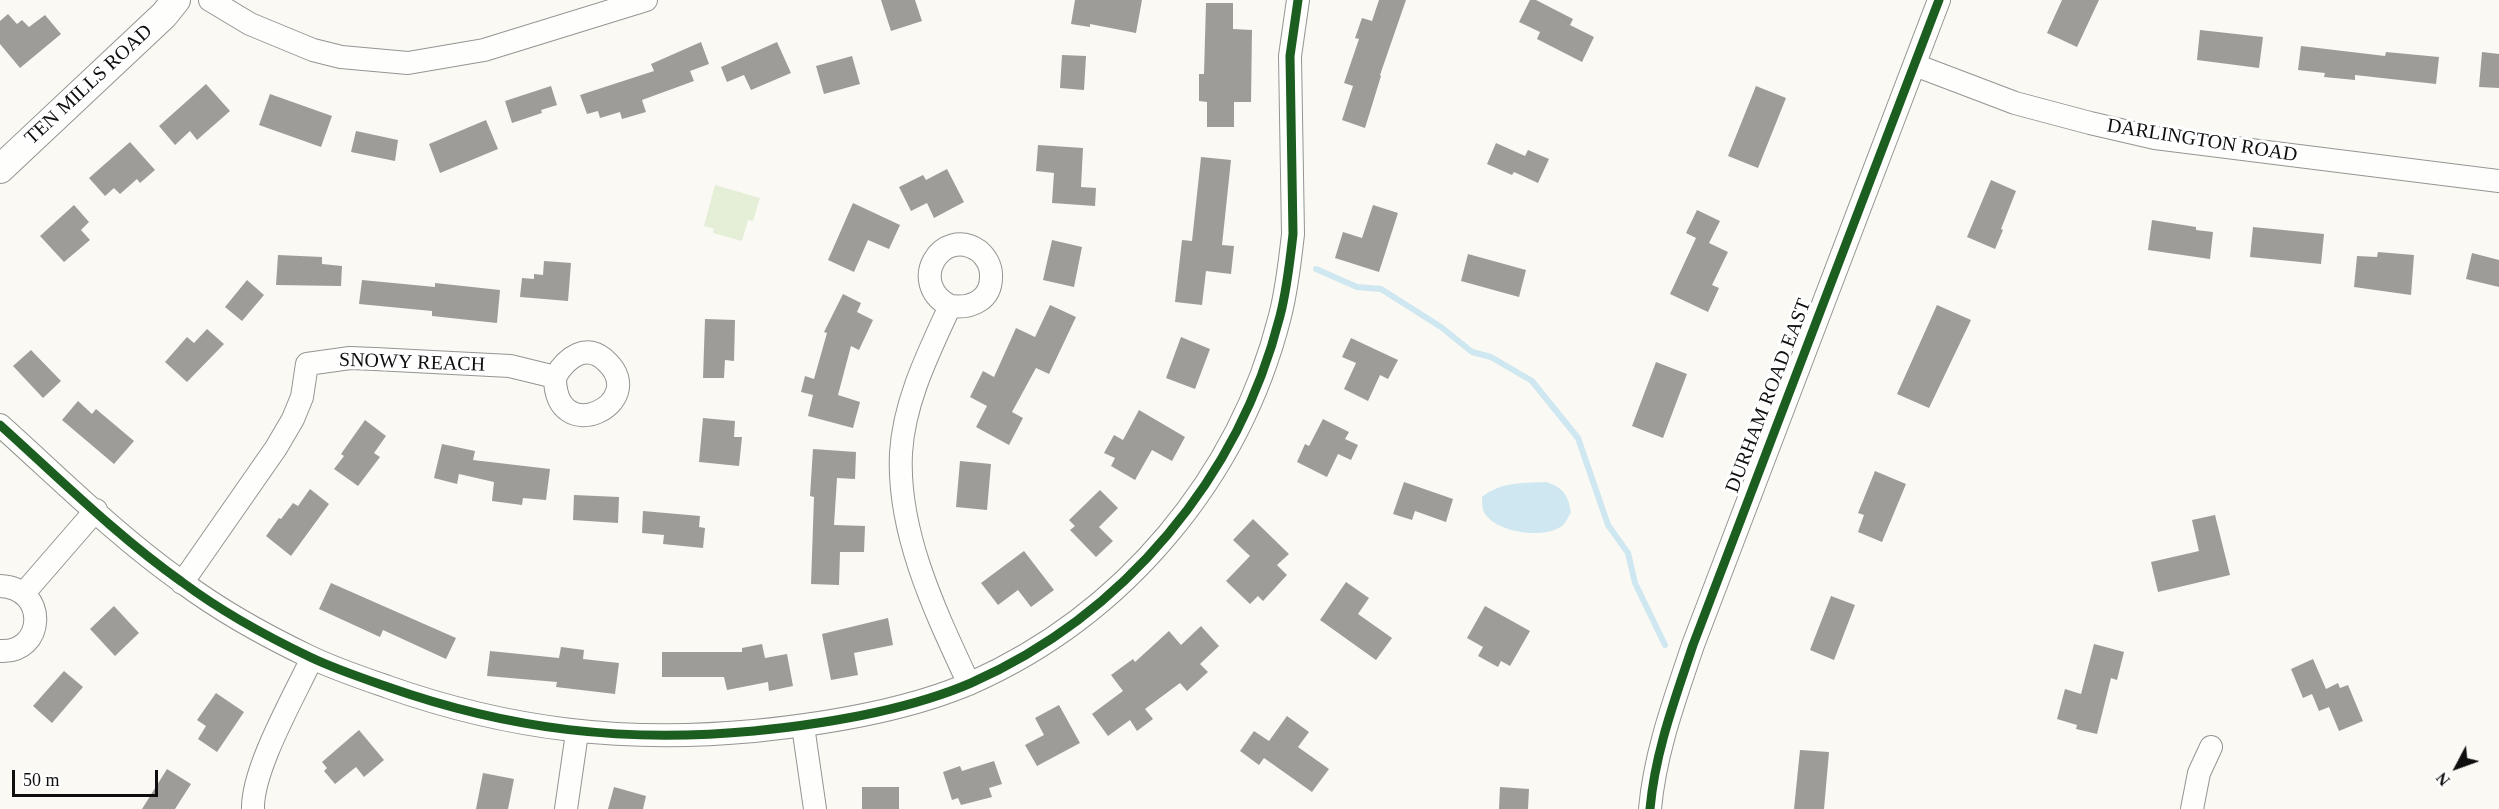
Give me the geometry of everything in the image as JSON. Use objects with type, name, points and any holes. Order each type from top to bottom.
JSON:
[{"type":"street","name":"TEN MILLS ROAD","points":[[0,169],[164,15],[176,0]]},
{"type":"street","points":[[210,0],[250,24],[313,50],[342,57],[408,63],[484,50],[646,0]]},
{"type":"street","points":[[0,426],[182,582],[230,614],[312,658],[424,700],[521,724],[577,733],[684,736],[803,726],[864,715],[969,684],[1025,656],[1061,633],[1137,569],[1199,497],[1242,421],[1257,388],[1280,316],[1291,256],[1293,234],[1290,56],[1298,0]]},
{"type":"street","name":"DURHAM ROAD EAST","points":[[1650,809],[1653,776],[1670,713],[1693,645],[1939,0]]},
{"type":"street","name":"DARLINGTON ROAD","points":[[1914,65],[2014,103],[2155,138],[2499,181]]},
{"type":"street","points":[[950,306],[914,388],[901,452],[902,487],[909,527],[923,573],[944,631],[969,684]]},
{"type":"street","name":"SNOWY REACH","points":[[182,582],[276,448],[293,419],[302,397],[307,364],[350,358],[510,366],[555,377]]},
{"type":"street","points":[[24,593],[96,510]]},
{"type":"street","points":[[0,586],[12,586],[24,593],[32,603],[36,617],[33,632],[26,643],[15,650],[0,651]]},
{"type":"street","points":[[253,809],[253,796],[258,774],[312,658]]},
{"type":"street","points":[[803,726],[815,809]]},
{"type":"street","points":[[566,809],[577,733]]},
{"type":"street","points":[[2192,809],[2199,773],[2211,747]]},
{"type":"green space","points":[[715,185],[760,198],[753,221],[748,220],[742,241],[713,233],[714,229],[704,226]]},
{"type":"water","points":[[1546,482],[1557,486],[1564,492],[1571,512],[1563,525],[1555,530],[1533,533],[1509,529],[1490,519],[1484,512],[1482,497],[1496,488],[1512,484]]},
{"type":"building","points":[[881,0],[915,0],[922,21],[891,31]]},
{"type":"building","points":[[1075,0],[1142,0],[1136,33],[1090,24],[1090,27],[1071,24]]},
{"type":"building","points":[[1379,0],[1406,0],[1380,75],[1365,128],[1342,120],[1353,86],[1344,83],[1359,39],[1355,38],[1362,18],[1372,21]]},
{"type":"building","points":[[1530,0],[1536,0],[1573,19],[1570,25],[1594,37],[1582,62],[1537,39],[1540,32],[1519,22]]},
{"type":"building","points":[[2062,0],[2099,0],[2077,47],[2047,33]]},
{"type":"building","points":[[1206,3],[1233,3],[1233,29],[1252,30],[1251,102],[1234,102],[1234,127],[1207,127],[1207,102],[1199,101],[1199,74],[1204,74]]},
{"type":"building","points":[[8,14],[17,24],[22,20],[29,27],[45,15],[61,34],[20,68],[0,44],[0,21]]},
{"type":"building","points":[[2200,30],[2263,37],[2259,68],[2197,60]]},
{"type":"building","points":[[701,42],[709,64],[690,71],[694,81],[642,100],[646,112],[622,119],[620,112],[600,118],[598,111],[587,114],[580,95],[654,71],[651,64]]},
{"type":"building","points":[[777,42],[791,73],[751,90],[744,75],[727,82],[721,67]]},
{"type":"building","points":[[2301,46],[2385,56],[2386,52],[2439,57],[2436,84],[2355,75],[2355,80],[2324,77],[2325,73],[2298,70]]},
{"type":"building","points":[[2482,52],[2499,54],[2499,88],[2479,87]]},
{"type":"building","points":[[1062,55],[1086,56],[1084,90],[1060,88]]},
{"type":"building","points":[[852,56],[860,84],[824,94],[816,66]]},
{"type":"building","points":[[206,84],[230,111],[197,140],[190,131],[175,145],[159,126]]},
{"type":"building","points":[[551,86],[557,105],[541,110],[542,113],[512,123],[505,101]]},
{"type":"building","points":[[1756,86],[1786,98],[1758,168],[1728,156]]},
{"type":"building","points":[[270,94],[332,116],[321,147],[259,125]]},
{"type":"building","points":[[486,120],[498,149],[440,173],[429,144]]},
{"type":"building","points":[[356,131],[398,140],[395,161],[351,152]]},
{"type":"building","points":[[130,142],[155,170],[140,183],[137,179],[120,194],[114,188],[105,196],[89,178]]},
{"type":"building","points":[[1496,143],[1525,156],[1528,150],[1549,159],[1538,183],[1514,172],[1512,175],[1487,164]]},
{"type":"building","points":[[1038,145],[1083,148],[1081,187],[1096,188],[1095,206],[1052,203],[1054,173],[1036,171]]},
{"type":"building","points":[[1201,157],[1231,160],[1222,245],[1234,246],[1231,274],[1206,271],[1202,305],[1175,302],[1182,240],[1192,241]]},
{"type":"building","points":[[947,169],[964,202],[934,218],[927,203],[911,211],[899,187],[923,175],[926,180]]},
{"type":"building","points":[[1991,180],[2016,191],[1995,249],[1967,237]]},
{"type":"building","points":[[853,203],[900,225],[889,249],[868,240],[854,272],[828,260]]},
{"type":"building","points":[[74,205],[89,222],[81,230],[90,240],[64,262],[40,236]]},
{"type":"building","points":[[1373,205],[1398,213],[1379,272],[1335,258],[1343,232],[1362,238]]},
{"type":"building","points":[[1697,210],[1720,221],[1709,243],[1728,252],[1712,285],[1719,288],[1708,312],[1670,294],[1696,238],[1686,233]]},
{"type":"building","points":[[2152,220],[2213,232],[2210,259],[2148,250]]},
{"type":"building","points":[[2253,227],[2324,234],[2321,264],[2250,257]]},
{"type":"building","points":[[1052,240],[1082,247],[1074,287],[1043,280]]},
{"type":"building","points":[[2378,252],[2414,255],[2411,295],[2354,287],[2357,256],[2377,257]]},
{"type":"building","points":[[2472,253],[2499,260],[2499,287],[2466,279]]},
{"type":"building","points":[[1468,254],[1526,270],[1519,297],[1461,281]]},
{"type":"building","points":[[278,255],[322,257],[322,264],[342,266],[341,286],[276,285]]},
{"type":"building","points":[[544,261],[571,263],[568,301],[520,297],[522,278],[534,279],[534,274],[543,275]]},
{"type":"building","points":[[247,280],[264,295],[242,321],[225,307]]},
{"type":"building","points":[[362,280],[435,287],[435,283],[500,290],[497,323],[432,316],[432,311],[359,304]]},
{"type":"building","points":[[843,294],[861,303],[857,312],[873,320],[859,350],[851,346],[838,395],[860,402],[853,428],[808,416],[813,395],[801,392],[805,376],[814,379],[827,333],[824,332]]},
{"type":"building","points":[[1050,305],[1076,317],[1049,374],[1036,368],[1012,412],[1023,418],[1009,445],[976,427],[987,406],[970,397],[983,371],[994,377],[1016,328],[1035,337]]},
{"type":"building","points":[[1937,305],[1971,320],[1929,408],[1897,394]]},
{"type":"building","points":[[705,319],[735,320],[734,361],[725,360],[724,378],[703,378]]},
{"type":"building","points":[[207,329],[224,344],[187,382],[165,362],[187,337],[194,343]]},
{"type":"building","points":[[1181,337],[1210,349],[1195,389],[1166,378]]},
{"type":"building","points":[[1351,338],[1398,360],[1388,379],[1380,375],[1368,401],[1344,389],[1356,363],[1342,357]]},
{"type":"building","points":[[31,350],[61,381],[43,398],[13,366]]},
{"type":"building","points":[[1656,362],[1687,374],[1663,438],[1632,426]]},
{"type":"building","points":[[78,401],[92,414],[96,409],[134,441],[114,464],[62,420]]},
{"type":"building","points":[[1139,410],[1185,437],[1172,461],[1152,450],[1135,480],[1111,466],[1115,458],[1104,453],[1114,435],[1123,440]]},
{"type":"building","points":[[703,418],[735,421],[734,437],[742,437],[739,466],[699,462]]},
{"type":"building","points":[[1323,419],[1349,432],[1345,439],[1358,445],[1351,460],[1338,454],[1327,477],[1297,462],[1305,444],[1309,446]]},
{"type":"building","points":[[365,420],[386,436],[374,453],[380,457],[358,486],[334,469],[344,456],[341,454]]},
{"type":"building","points":[[442,444],[475,451],[473,460],[550,469],[546,500],[523,498],[522,505],[492,501],[494,482],[459,474],[457,484],[434,478]]},
{"type":"building","points":[[813,449],[856,452],[855,479],[837,478],[834,525],[865,526],[864,552],[840,552],[839,585],[811,584],[814,497],[810,496]]},
{"type":"building","points":[[960,461],[991,464],[987,510],[956,507]]},
{"type":"building","points":[[1875,471],[1906,484],[1882,542],[1858,532],[1864,515],[1858,513]]},
{"type":"building","points":[[1404,482],[1453,499],[1446,522],[1415,511],[1412,520],[1393,514]]},
{"type":"building","points":[[310,489],[329,504],[291,556],[266,536],[293,503],[298,506]]},
{"type":"building","points":[[1100,490],[1118,508],[1099,527],[1113,541],[1096,557],[1070,530],[1075,526],[1069,520]]},
{"type":"building","points":[[574,495],[619,497],[618,523],[573,520]]},
{"type":"building","points":[[643,511],[700,516],[699,527],[705,528],[703,548],[663,544],[664,535],[642,533]]},
{"type":"building","points":[[2215,515],[2230,575],[2158,592],[2151,562],[2199,551],[2192,520]]},
{"type":"building","points":[[1253,519],[1289,554],[1277,565],[1287,575],[1263,601],[1258,596],[1250,604],[1226,581],[1250,556],[1233,540]]},
{"type":"building","points":[[1024,551],[1054,590],[1031,607],[1018,590],[998,605],[981,583]]},
{"type":"building","points":[[1346,582],[1369,598],[1358,614],[1392,638],[1376,660],[1320,620]]},
{"type":"building","points":[[331,583],[456,638],[446,659],[383,630],[380,637],[319,609]]},
{"type":"building","points":[[1831,596],[1855,605],[1834,660],[1810,650]]},
{"type":"building","points":[[114,606],[139,633],[115,656],[90,629]]},
{"type":"building","points":[[1485,606],[1530,631],[1510,666],[1501,661],[1498,667],[1478,656],[1483,647],[1467,638]]},
{"type":"building","points":[[888,618],[893,645],[854,653],[858,675],[831,680],[822,634]]},
{"type":"building","points":[[1201,626],[1219,646],[1200,664],[1208,672],[1187,691],[1180,683],[1145,709],[1153,719],[1137,731],[1130,720],[1108,736],[1092,714],[1123,691],[1111,675],[1133,659],[1135,662],[1169,631],[1181,645]]},
{"type":"building","points":[[762,644],[765,658],[787,654],[793,686],[769,691],[768,682],[727,690],[724,677],[662,677],[662,652],[742,652],[742,648]]},
{"type":"building","points":[[2094,644],[2124,652],[2117,680],[2111,678],[2097,734],[2076,729],[2077,725],[2057,719],[2065,689],[2081,694]]},
{"type":"building","points":[[561,647],[584,650],[583,659],[619,663],[615,694],[556,687],[557,682],[487,676],[490,651],[559,658]]},
{"type":"building","points":[[2313,659],[2326,689],[2338,683],[2340,688],[2348,685],[2363,721],[2339,731],[2329,707],[2319,711],[2312,694],[2303,698],[2291,669]]},
{"type":"building","points":[[64,671],[83,687],[52,723],[33,706]]},
{"type":"building","points":[[216,693],[244,712],[217,752],[198,739],[206,726],[197,720]]},
{"type":"building","points":[[1059,705],[1080,743],[1037,766],[1025,745],[1044,735],[1035,718]]},
{"type":"building","points":[[1287,716],[1309,732],[1298,747],[1329,769],[1312,792],[1264,758],[1259,765],[1240,751],[1254,731],[1269,741]]},
{"type":"building","points":[[359,730],[384,760],[364,777],[356,767],[335,784],[324,771],[327,768],[322,762]]},
{"type":"building","points":[[1800,750],[1829,752],[1824,809],[1794,809]]},
{"type":"building","points":[[994,761],[1002,784],[989,788],[992,797],[961,805],[958,798],[952,800],[943,772],[960,766],[962,771]]},
{"type":"building","points":[[167,769],[191,784],[175,809],[142,809]]},
{"type":"building","points":[[483,773],[514,779],[508,809],[476,809]]},
{"type":"building","points":[[614,787],[646,796],[643,809],[608,809]]},
{"type":"building","points":[[862,787],[899,787],[899,809],[862,809]]},
{"type":"building","points":[[1500,787],[1529,789],[1528,809],[1499,809]]},
{"type":"waterway","points":[[1316,269],[1357,287],[1381,289],[1441,327],[1472,352],[1491,357],[1532,381],[1578,438],[1608,525],[1628,553],[1635,583],[1665,645]]},
{"type":"cycle path","points":[[0,425],[134,546],[212,603],[260,632],[319,661],[358,677],[433,702],[479,714],[568,730],[660,735],[754,731],[808,724],[892,709],[946,693],[971,683],[1027,654],[1078,620],[1125,580],[1168,535],[1205,485],[1236,432],[1261,375],[1285,296],[1293,234],[1290,56],[1298,0]]},
{"type":"cycle path","points":[[1650,809],[1661,746],[1693,645],[1939,0]]}]
